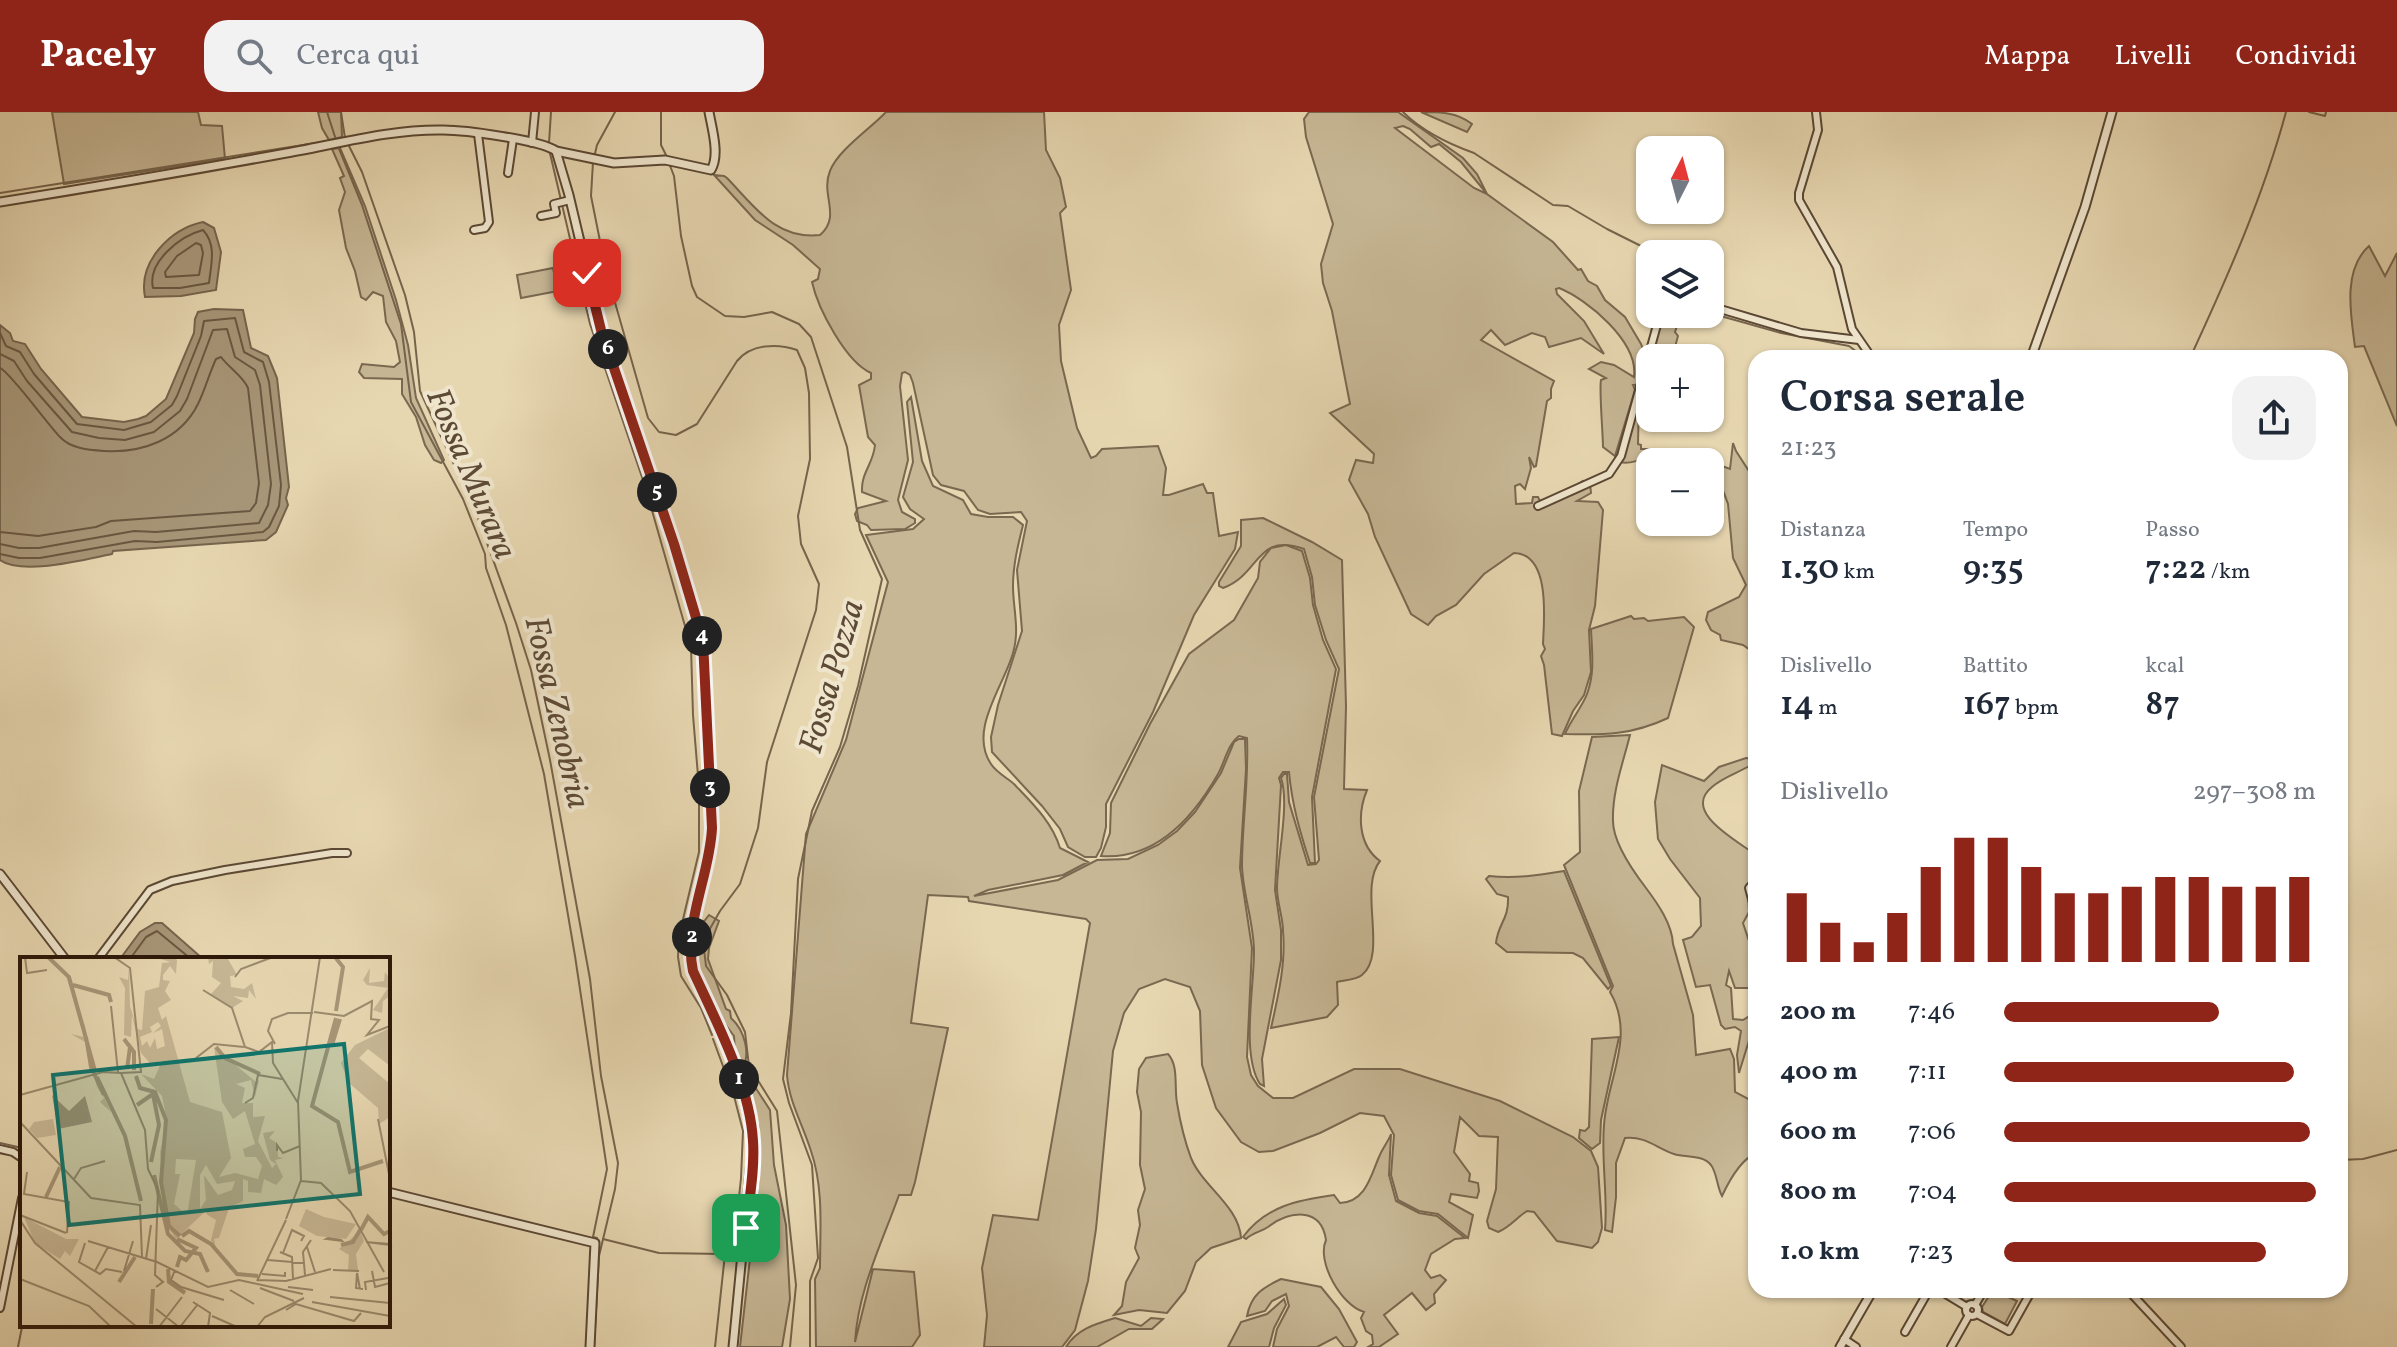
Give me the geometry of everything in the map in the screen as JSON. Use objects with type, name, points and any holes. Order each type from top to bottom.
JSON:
[{"type":"street","points":[[532,143],[535,112]]},
{"type":"street","points":[[0,202],[341,143],[436,130],[513,139],[614,163],[668,160],[711,170],[715,165],[709,112]]},
{"type":"street","points":[[1816,112],[1818,130],[1799,200],[1837,267],[1852,329],[1866,350]]},
{"type":"street","points":[[2034,350],[2085,207],[2112,112]]},
{"type":"street","points":[[474,230],[485,228],[489,222],[478,134]]},
{"type":"street","points":[[508,173],[513,139]]},
{"type":"street","points":[[551,148],[562,202],[601,330],[660,501],[703,641],[712,828],[710,856],[692,935],[691,961],[740,1082],[753,1140],[733,1347]]},
{"type":"street","points":[[552,195],[562,202]]},
{"type":"street","points":[[541,216],[556,213],[562,202]]},
{"type":"street","points":[[1724,310],[1801,333],[1859,340]]},
{"type":"street","points":[[1538,506],[1609,474],[1621,456],[1656,328]]},
{"type":"street","points":[[100,957],[150,890],[172,881],[225,870],[347,853]]},
{"type":"street","points":[[0,874],[63,957]]},
{"type":"street","points":[[0,1149],[20,1157]]},
{"type":"street","points":[[390,1192],[595,1243],[590,1347]]},
{"type":"street","points":[[0,1308],[20,1208]]},
{"type":"street","points":[[1856,1347],[1842,1343],[1868,1298]]},
{"type":"street","points":[[1905,1332],[1924,1298]]},
{"type":"street","points":[[1951,1298],[2009,1331],[2028,1298]]},
{"type":"street","points":[[1951,1347],[1979,1298]]},
{"type":"street","points":[[2135,1298],[2181,1347]]},
{"type":"shaded area","points":[[52,112],[198,112],[201,125],[222,126],[225,159],[64,184]]},
{"type":"shaded area","points":[[318,112],[341,112],[342,137],[329,140]]},
{"type":"shaded area","points":[[886,112],[1044,112],[1046,150],[1060,178],[1066,207],[1060,213],[1071,290],[1059,325],[1061,361],[1077,428],[1091,458],[1102,449],[1158,446],[1166,468],[1163,495],[1203,484],[1207,493],[1213,493],[1219,536],[1238,532],[1235,549],[1194,615],[1153,712],[1106,804],[1106,827],[1096,857],[1085,857],[1068,847],[1060,829],[1042,806],[992,752],[991,737],[998,705],[1022,631],[1017,570],[1027,521],[1021,512],[990,514],[978,510],[964,491],[941,485],[933,475],[913,383],[905,372],[902,373],[900,386],[908,460],[898,500],[902,512],[915,519],[915,523],[905,529],[871,530],[857,521],[855,514],[858,508],[886,501],[862,492],[863,479],[875,445],[868,437],[859,385],[871,379],[871,373],[852,358],[820,306],[812,282],[818,279],[820,269],[793,245],[755,220],[714,175],[727,178],[757,210],[779,227],[805,235],[820,235],[829,220],[827,188],[834,163]]},
{"type":"shaded area","points":[[1309,112],[1398,112],[1463,158],[1477,174],[1487,194],[1553,242],[1578,270],[1581,269],[1588,281],[1597,286],[1605,300],[1625,317],[1641,344],[1636,344],[1636,385],[1633,385],[1635,390],[1615,456],[1603,447],[1601,380],[1606,378],[1589,369],[1601,362],[1614,365],[1634,377],[1633,364],[1620,336],[1596,312],[1570,294],[1556,289],[1557,294],[1584,321],[1604,354],[1581,338],[1549,347],[1545,337],[1532,333],[1505,345],[1491,330],[1481,340],[1554,381],[1551,398],[1547,401],[1536,466],[1529,457],[1531,468],[1525,489],[1520,484],[1515,486],[1516,504],[1532,503],[1533,497],[1538,497],[1540,501],[1568,491],[1583,481],[1590,484],[1591,493],[1577,501],[1598,502],[1603,510],[1595,606],[1589,630],[1591,672],[1584,695],[1562,736],[1552,734],[1541,656],[1545,649],[1543,590],[1534,564],[1526,556],[1514,553],[1484,574],[1456,605],[1436,616],[1428,625],[1411,614],[1375,537],[1368,514],[1349,480],[1356,460],[1373,463],[1374,454],[1330,413],[1350,404],[1321,264],[1333,224],[1306,137],[1304,119]],"holes":[[[1403,126],[1410,129],[1431,147],[1439,144],[1461,162],[1487,194],[1474,188],[1395,128]]]},
{"type":"shaded area","points":[[1421,112],[1454,115],[1472,124],[1467,132]]},
{"type":"shaded area","points":[[340,148],[365,206],[396,300],[408,345],[416,398],[444,460],[441,463],[434,460],[425,445],[416,417],[402,394],[402,379],[364,378],[359,372],[362,364],[394,367],[400,362],[396,341],[386,322],[383,296],[373,292],[366,300],[361,297],[346,248],[339,210],[345,192],[340,178],[344,176],[332,149]]},
{"type":"shaded area","points":[[2369,246],[2385,276],[2397,253],[2397,426],[2364,346],[2355,347],[2350,294],[2355,268]]},
{"type":"shaded area","points":[[553,268],[558,291],[521,298],[517,275]]},
{"type":"shaded area","points":[[1656,328],[1676,328],[1676,344],[1652,344]]},
{"type":"shaded area","points":[[911,397],[922,461],[933,486],[963,500],[971,514],[1013,517],[1023,525],[1013,578],[1015,644],[985,723],[985,751],[993,767],[1014,784],[1041,814],[1060,848],[1088,862],[1063,875],[988,890],[974,896],[1058,880],[1097,860],[1128,859],[1158,845],[1195,812],[1221,773],[1234,742],[1245,739],[1240,868],[1252,948],[1247,1057],[1251,1075],[1258,1086],[1273,1098],[1293,1098],[1354,1069],[1400,1069],[1500,1101],[1573,1137],[1591,1151],[1598,1167],[1602,1228],[1598,1242],[1592,1248],[1557,1241],[1534,1212],[1527,1211],[1498,1232],[1489,1228],[1487,1221],[1496,1189],[1498,1137],[1479,1136],[1460,1117],[1454,1152],[1470,1174],[1469,1181],[1478,1183],[1479,1191],[1477,1198],[1451,1194],[1449,1202],[1473,1215],[1468,1238],[1438,1214],[1419,1211],[1398,1200],[1391,1175],[1394,1135],[1384,1116],[1360,1113],[1273,1151],[1259,1152],[1241,1142],[1216,1108],[1202,1065],[1200,1011],[1190,987],[1165,979],[1139,989],[1124,1013],[1113,1051],[1096,1229],[1088,1281],[1075,1330],[1062,1347],[984,1347],[987,1315],[982,1268],[993,1215],[1038,1220],[1090,923],[1086,919],[969,901],[968,897],[928,895],[911,1023],[948,1028],[915,1182],[911,1195],[899,1195],[878,1249],[861,1304],[855,1342],[873,1269],[914,1272],[920,1335],[912,1347],[816,1347],[815,1279],[820,1268],[820,1195],[815,1165],[793,1104],[787,1075],[806,834],[846,740],[888,582],[866,535],[913,529],[924,519],[910,509],[903,497],[913,462],[907,402]]},
{"type":"shaded area","points":[[1636,399],[1636,432],[1641,448],[1636,448],[1636,461],[1615,461]]},
{"type":"shaded area","points":[[1733,443],[1748,470],[1748,649],[1721,640],[1706,620],[1708,612],[1739,597],[1746,585],[1733,558],[1728,504],[1724,493],[1724,467],[1730,469]]},
{"type":"shaded area","points":[[1263,518],[1342,560],[1346,706],[1344,789],[1367,790],[1362,809],[1362,828],[1367,847],[1380,861],[1372,887],[1373,952],[1369,965],[1359,977],[1337,982],[1338,1005],[1327,1017],[1271,1028],[1283,955],[1283,926],[1277,888],[1284,817],[1281,778],[1287,774],[1289,802],[1308,865],[1316,864],[1319,860],[1314,797],[1339,669],[1315,605],[1312,577],[1304,549],[1276,546],[1259,557],[1235,582],[1223,588],[1219,586],[1241,546],[1241,520]]},
{"type":"shaded area","points":[[1286,545],[1302,551],[1323,640],[1336,669],[1312,797],[1315,863],[1310,863],[1300,829],[1289,772],[1283,772],[1279,778],[1275,890],[1281,930],[1281,960],[1262,1059],[1264,1086],[1254,1071],[1250,1039],[1254,941],[1242,866],[1247,738],[1239,736],[1235,740],[1197,806],[1170,833],[1139,851],[1101,856],[1110,833],[1111,803],[1189,654],[1234,620],[1258,578],[1260,562],[1271,548]]},
{"type":"shaded area","points":[[1631,616],[1648,621],[1684,617],[1694,627],[1668,718],[1618,733],[1565,734],[1590,686],[1591,629]]},
{"type":"shaded area","points":[[1630,735],[1614,799],[1616,838],[1635,873],[1660,907],[1670,929],[1693,1015],[1696,1055],[1730,1049],[1734,1059],[1735,1092],[1748,1099],[1748,1158],[1722,1196],[1713,1168],[1707,1162],[1674,1154],[1639,1139],[1625,1138],[1616,1163],[1612,1232],[1605,1230],[1603,1138],[1606,1108],[1618,1058],[1620,1025],[1610,992],[1613,986],[1564,865],[1580,852],[1579,791],[1592,737]]},
{"type":"shaded area","points":[[1748,758],[1748,766],[1712,787],[1704,797],[1703,806],[1716,825],[1748,849],[1748,914],[1743,923],[1748,938],[1748,988],[1735,988],[1729,971],[1726,985],[1731,988],[1733,1019],[1748,1017],[1748,1044],[1739,1073],[1737,1055],[1741,1031],[1735,1027],[1725,1029],[1721,1025],[1710,985],[1696,987],[1683,940],[1692,937],[1701,926],[1700,898],[1658,839],[1655,802],[1662,765],[1704,781],[1719,767]]},
{"type":"shaded area","points":[[1564,871],[1611,986],[1608,989],[1583,958],[1573,953],[1507,952],[1496,943],[1507,911],[1508,897],[1497,894],[1486,879],[1489,876],[1518,877]]},
{"type":"shaded area","points":[[709,915],[719,921],[708,959],[726,1009],[743,1036],[746,1057],[742,1070],[736,1068],[734,1036],[716,1012],[693,956],[699,928]]},
{"type":"shaded area","points":[[1619,1037],[1601,1120],[1600,1143],[1592,1149],[1579,1138],[1580,1130],[1585,1131],[1589,1127],[1592,1039]]},
{"type":"shaded area","points":[[1168,1054],[1174,1064],[1178,1110],[1191,1158],[1234,1216],[1241,1238],[1211,1248],[1196,1262],[1185,1291],[1167,1313],[1139,1310],[1114,1315],[1122,1306],[1126,1282],[1139,1258],[1135,1248],[1140,1225],[1138,1210],[1145,1189],[1140,1165],[1139,1069],[1146,1058]]},
{"type":"shaded area","points":[[746,1073],[770,1110],[774,1165],[786,1225],[790,1299],[782,1347],[740,1347],[759,1179],[759,1127]]},
{"type":"shaded area","points":[[1391,1134],[1389,1175],[1396,1201],[1419,1213],[1437,1216],[1465,1238],[1455,1239],[1431,1254],[1425,1270],[1431,1278],[1440,1275],[1446,1280],[1434,1294],[1435,1303],[1426,1310],[1412,1293],[1384,1315],[1398,1334],[1379,1347],[1368,1347],[1373,1344],[1372,1335],[1366,1331],[1361,1318],[1364,1312],[1347,1301],[1333,1282],[1325,1260],[1326,1240],[1318,1221],[1294,1215],[1246,1239],[1243,1237],[1262,1218],[1284,1206],[1334,1195],[1340,1203],[1356,1198],[1366,1186]]},
{"type":"shaded area","points":[[1281,1279],[1321,1287],[1339,1309],[1357,1342],[1354,1347],[1344,1347],[1336,1337],[1317,1347],[1273,1347],[1277,1329],[1289,1306],[1286,1294],[1272,1301],[1265,1311],[1247,1316],[1258,1293]]},
{"type":"shaded area","points":[[1988,1298],[2017,1301],[2005,1324],[1983,1312],[1982,1307]]},
{"type":"shaded area","points":[[1284,1299],[1286,1305],[1274,1328],[1269,1347],[1228,1347],[1241,1322],[1267,1314]]},
{"type":"shaded area","points":[[1115,1318],[1141,1326],[1151,1318],[1163,1319],[1152,1329],[1129,1329],[1097,1347],[1066,1347],[1081,1331]]},
{"type":"water","points":[[203,222],[214,228],[221,252],[216,290],[181,296],[145,297],[146,272],[159,249],[179,232]]},
{"type":"water","points":[[243,310],[251,348],[268,356],[277,378],[289,487],[288,505],[276,532],[266,540],[113,551],[112,554],[54,565],[23,567],[0,560],[0,325],[10,333],[13,341],[25,344],[41,369],[82,417],[124,422],[146,416],[166,399],[194,333],[198,312]]},
{"type":"water","points":[[155,923],[162,923],[201,957],[121,957],[140,932]]},
{"type":"waterway","name":"Fossa Murara","points":[[327,112],[336,140]]},
{"type":"waterway","name":"Fossa Zenobria","points":[[341,112],[345,138]]},
{"type":"waterway","points":[[549,143],[551,112]]},
{"type":"waterway","points":[[615,112],[597,145],[591,196],[606,271],[648,418],[659,432],[676,435],[697,424],[737,361],[749,351],[765,346],[797,350],[805,368],[809,393],[810,459],[798,516],[801,544],[819,584],[816,610],[767,762],[758,828],[740,884],[703,941],[706,966],[727,995],[745,1032],[749,1066],[777,1111],[796,1285],[790,1347]]},
{"type":"waterway","name":"Fossa Pozza","points":[[661,112],[661,145],[667,157]]},
{"type":"waterway","points":[[1403,112],[1427,131],[1474,153],[1553,205],[1568,206],[1636,244]]},
{"type":"waterway","points":[[2194,350],[2255,206],[2286,112]]},
{"type":"waterway","points":[[2309,112],[2325,116],[2326,112]]},
{"type":"waterway","points":[[0,193],[335,140]]},
{"type":"waterway","name":"Fossa Zenobria","points":[[348,144],[362,172],[405,295],[414,332],[420,391],[475,510],[516,623],[531,670],[550,760],[590,979],[601,1076],[618,1163],[599,1256],[594,1347]]},
{"type":"waterway","name":"Fossa Murara","points":[[338,146],[362,205],[401,324],[411,402],[463,499],[485,554],[486,568],[506,625],[544,774],[607,1169],[593,1237],[597,1238]]},
{"type":"waterway","points":[[549,149],[590,324],[645,486],[691,647],[699,788],[699,852],[679,936],[678,957],[681,976],[701,1008],[712,1035]]},
{"type":"waterway","name":"Fossa Pozza","points":[[669,163],[674,176],[681,236],[697,297],[725,316],[744,317],[772,312],[799,324],[811,337],[847,447],[860,530],[882,579],[858,686],[840,747],[812,811],[798,879],[791,1013],[783,1079],[812,1165],[818,1258],[810,1281],[810,1347]]},
{"type":"waterway","points":[[1724,317],[1781,333],[1849,346],[1854,350]]},
{"type":"waterway","points":[[713,1039],[743,1131],[733,1255],[725,1254],[715,1347]]},
{"type":"waterway","points":[[0,1143],[20,1148]]},
{"type":"waterway","points":[[2348,1160],[2397,1150]]},
{"type":"waterway","name":"Fossa Murara","points":[[603,1239],[659,1253],[723,1254]]},
{"type":"waterway","points":[[18,1347],[22,1327]]},
{"type":"route","points":[[587,273],[601,330],[651,472],[703,641],[712,828],[710,856],[690,953],[693,971],[740,1082],[752,1127],[753,1154],[746,1228]]}]
